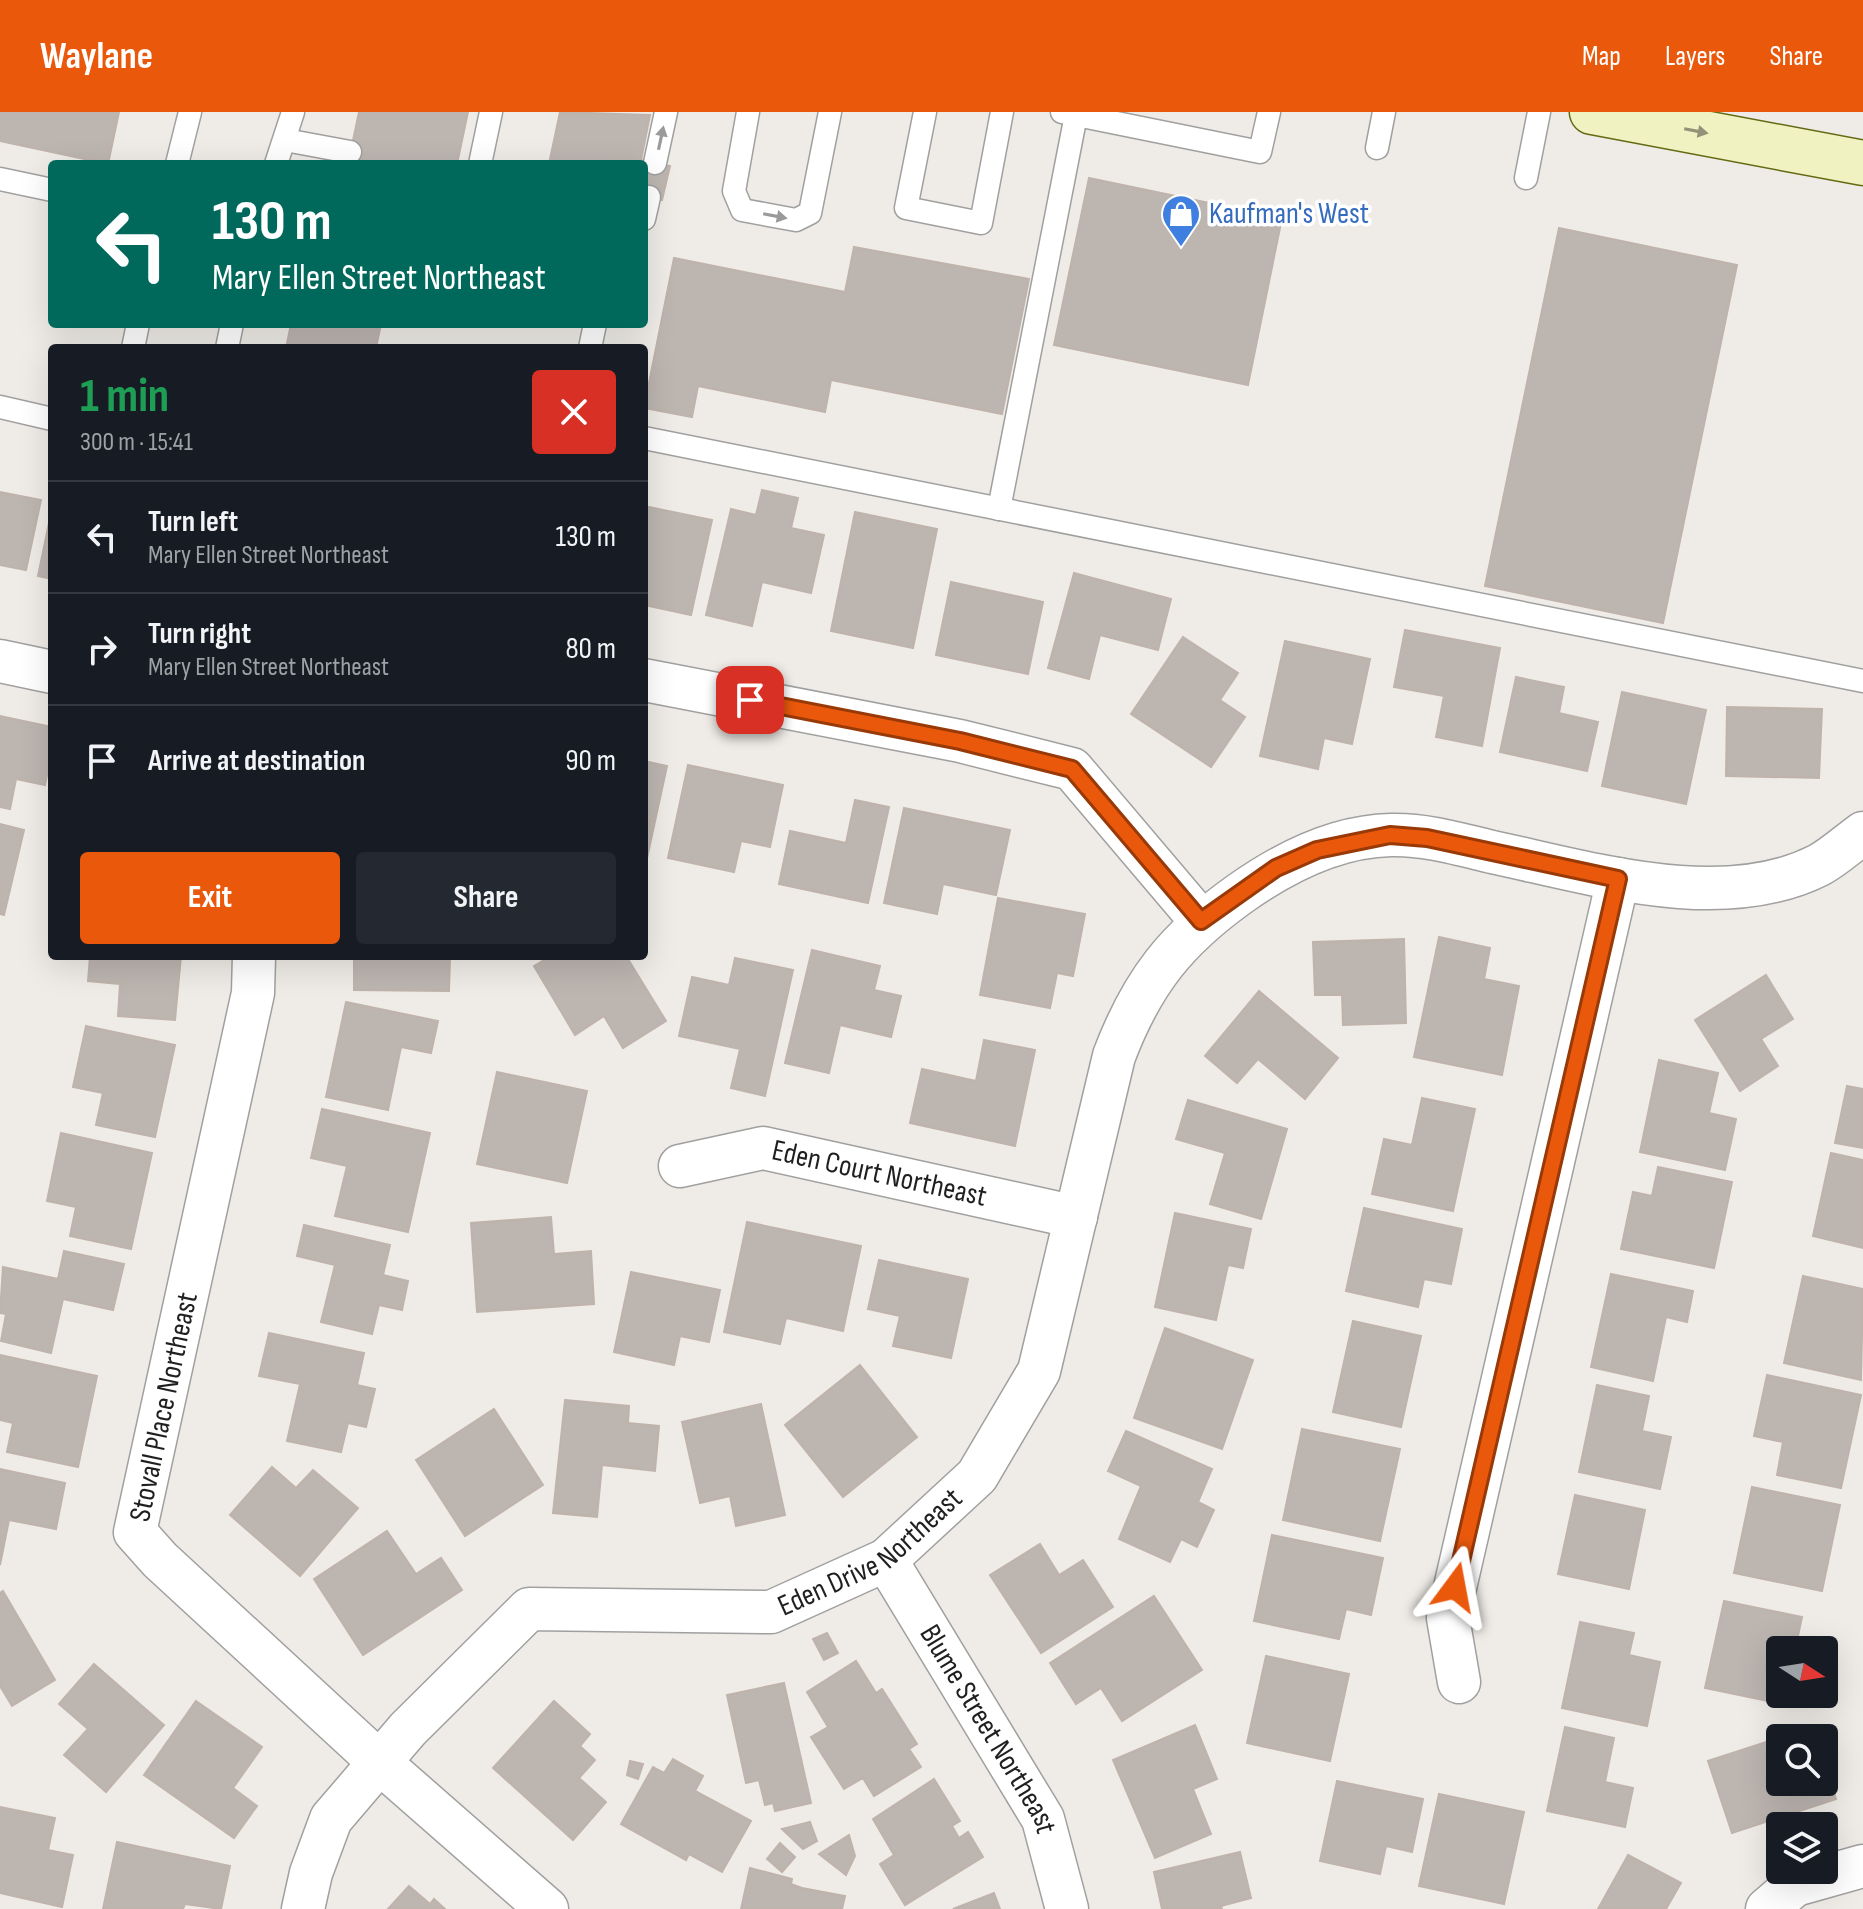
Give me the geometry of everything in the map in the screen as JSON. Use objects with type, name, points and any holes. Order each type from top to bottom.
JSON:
[{"type":"main road","points":[[1592,112],[1863,163]]},
{"type":"street","points":[[0,661],[48,671]]},
{"type":"street","points":[[648,681],[960,741],[1072,769],[1201,921]]},
{"type":"street","name":"Eden Drive Northeast","points":[[303,1909],[331,1819],[378,1761],[529,1609],[771,1612],[886,1560],[977,1476],[1039,1371],[1114,1056],[1131,1012],[1154,973],[1201,921],[1276,868],[1317,850],[1390,835],[1427,838],[1618,879],[1709,889],[1759,884],[1818,865],[1863,833]]},
{"type":"street","points":[[1459,1682],[1448,1618],[1618,879]]},
{"type":"street","name":"Stovall Place Northeast","points":[[254,960],[253,993],[135,1532],[160,1560],[378,1761]]},
{"type":"street","name":"Eden Court Northeast","points":[[680,1166],[763,1148],[1076,1217]]},
{"type":"street","name":"Blume Street Northeast","points":[[886,1560],[1043,1819],[1067,1909]]},
{"type":"street","points":[[378,1761],[547,1909]]},
{"type":"street","points":[[1767,1909],[1795,1885],[1863,1866]]},
{"type":"lane","points":[[178,160],[190,112]]},
{"type":"lane","points":[[278,160],[293,112]]},
{"type":"lane","points":[[481,160],[491,112]]},
{"type":"lane","points":[[655,163],[666,112]]},
{"type":"lane","points":[[748,112],[734,191],[742,210],[796,220],[810,213],[830,112]]},
{"type":"lane","points":[[925,112],[906,208],[981,223],[1002,112]]},
{"type":"lane","points":[[999,509],[1069,114],[1260,152],[1269,112]]},
{"type":"lane","points":[[1377,148],[1384,112]]},
{"type":"lane","points":[[1526,178],[1539,112]]},
{"type":"lane","points":[[285,140],[350,152]]},
{"type":"lane","points":[[0,179],[48,189]]},
{"type":"lane","points":[[0,407],[48,418]]},
{"type":"lane","points":[[648,439],[1863,681]]},
{"type":"building","points":[[0,112],[119,112],[109,160],[89,160],[0,141]]},
{"type":"building","points":[[359,112],[468,112],[458,160],[349,160]]},
{"type":"building","points":[[560,112],[650,115],[641,160],[550,160]]},
{"type":"building","points":[[648,161],[670,166],[662,200],[648,197]]},
{"type":"building","points":[[1089,178],[1282,218],[1248,385],[1054,345]]},
{"type":"building","points":[[1559,228],[1737,265],[1663,623],[1485,586]]},
{"type":"building","points":[[854,247],[1029,279],[1002,414],[831,380],[825,412],[698,386],[692,417],[648,409],[648,388],[674,258],[845,292]]},
{"type":"building","points":[[290,328],[380,328],[377,344],[287,344]]},
{"type":"building","points":[[762,490],[798,498],[791,528],[824,535],[811,593],[762,582],[752,626],[706,615],[731,509],[756,515]]},
{"type":"building","points":[[0,492],[41,500],[26,570],[0,565]]},
{"type":"building","points":[[648,507],[712,520],[691,615],[648,606]]},
{"type":"building","points":[[855,512],[937,529],[913,648],[831,631]]},
{"type":"building","points":[[48,527],[48,578],[38,576]]},
{"type":"building","points":[[1074,573],[1171,599],[1158,650],[1100,635],[1089,679],[1048,668]]},
{"type":"building","points":[[951,582],[1043,602],[1028,674],[936,655]]},
{"type":"building","points":[[1405,630],[1500,648],[1482,746],[1436,737],[1444,696],[1394,687]]},
{"type":"building","points":[[1183,637],[1238,673],[1220,700],[1245,717],[1211,767],[1131,714]]},
{"type":"building","points":[[1285,641],[1370,659],[1352,744],[1324,738],[1318,769],[1260,756]]},
{"type":"building","points":[[1516,677],[1564,687],[1559,713],[1598,722],[1587,771],[1500,752]]},
{"type":"building","points":[[1622,692],[1706,710],[1686,804],[1602,786]]},
{"type":"building","points":[[1727,707],[1822,709],[1819,778],[1726,776]]},
{"type":"building","points":[[0,716],[48,726],[45,785],[16,779],[10,809],[0,807]]},
{"type":"building","points":[[648,762],[667,766],[648,854]]},
{"type":"building","points":[[688,765],[783,785],[770,847],[741,841],[734,872],[668,858]]},
{"type":"building","points":[[855,800],[889,807],[868,903],[779,884],[790,831],[846,843]]},
{"type":"building","points":[[904,808],[1010,830],[996,895],[943,884],[937,914],[884,903]]},
{"type":"building","points":[[0,824],[24,830],[4,915],[0,914]]},
{"type":"building","points":[[998,898],[1085,914],[1073,976],[1057,973],[1050,1008],[980,995]]},
{"type":"building","points":[[1439,937],[1490,948],[1484,979],[1519,986],[1502,1075],[1414,1057]]},
{"type":"building","points":[[1404,939],[1406,1023],[1343,1025],[1342,995],[1315,995],[1313,942]]},
{"type":"building","points":[[812,950],[880,966],[874,990],[901,996],[891,1037],[840,1025],[829,1073],[785,1063]]},
{"type":"building","points":[[735,958],[793,970],[765,1096],[731,1088],[740,1049],[679,1036],[692,977],[729,985]]},
{"type":"building","points":[[90,960],[181,960],[175,1020],[118,1016],[120,984],[88,981]]},
{"type":"building","points":[[354,960],[450,960],[449,991],[354,990]]},
{"type":"building","points":[[544,960],[628,960],[666,1021],[623,1048],[604,1016],[575,1035],[534,966]]},
{"type":"building","points":[[1766,975],[1793,1019],[1761,1039],[1778,1066],[1740,1091],[1695,1020]]},
{"type":"building","points":[[1259,991],[1338,1058],[1305,1099],[1258,1059],[1237,1083],[1205,1056]]},
{"type":"building","points":[[346,1002],[438,1021],[431,1053],[401,1047],[388,1110],[326,1097]]},
{"type":"building","points":[[86,1026],[175,1045],[155,1137],[96,1125],[103,1093],[73,1087]]},
{"type":"building","points":[[984,1040],[1035,1050],[1015,1146],[910,1123],[922,1069],[976,1081]]},
{"type":"building","points":[[1659,1060],[1718,1073],[1709,1113],[1736,1119],[1725,1170],[1640,1152]]},
{"type":"building","points":[[497,1072],[587,1091],[567,1183],[477,1164]]},
{"type":"building","points":[[1847,1086],[1863,1089],[1863,1148],[1835,1143]]},
{"type":"building","points":[[1422,1098],[1475,1109],[1453,1211],[1372,1194],[1384,1139],[1412,1145]]},
{"type":"building","points":[[1188,1100],[1287,1129],[1261,1219],[1210,1204],[1225,1153],[1176,1139]]},
{"type":"building","points":[[322,1109],[430,1133],[408,1232],[335,1216],[347,1166],[311,1158]]},
{"type":"building","points":[[61,1133],[152,1153],[131,1249],[70,1236],[76,1207],[47,1201]]},
{"type":"building","points":[[1831,1153],[1863,1160],[1863,1248],[1813,1236]]},
{"type":"building","points":[[1658,1167],[1732,1182],[1714,1268],[1621,1249],[1633,1192],[1652,1196]]},
{"type":"building","points":[[1364,1208],[1462,1229],[1451,1284],[1424,1279],[1418,1307],[1346,1291]]},
{"type":"building","points":[[1175,1213],[1251,1229],[1243,1268],[1228,1265],[1216,1320],[1155,1307]]},
{"type":"building","points":[[551,1217],[554,1254],[591,1251],[594,1304],[477,1312],[471,1223]]},
{"type":"building","points":[[747,1222],[861,1246],[843,1331],[786,1318],[780,1344],[724,1332]]},
{"type":"building","points":[[304,1225],[390,1245],[383,1275],[408,1281],[402,1310],[379,1305],[372,1334],[321,1322],[335,1265],[297,1256]]},
{"type":"building","points":[[64,1251],[124,1264],[113,1310],[63,1299],[51,1353],[1,1341],[6,1314],[0,1313],[3,1267],[58,1279]]},
{"type":"building","points":[[879,1260],[968,1279],[951,1358],[893,1346],[900,1316],[868,1309]]},
{"type":"building","points":[[631,1272],[720,1290],[709,1342],[680,1336],[674,1365],[614,1352]]},
{"type":"building","points":[[1611,1274],[1693,1291],[1687,1322],[1666,1317],[1653,1381],[1591,1367]]},
{"type":"building","points":[[1803,1276],[1863,1289],[1861,1380],[1784,1363]]},
{"type":"building","points":[[1353,1321],[1421,1336],[1401,1427],[1333,1412]]},
{"type":"building","points":[[1165,1328],[1253,1360],[1222,1449],[1134,1418]]},
{"type":"building","points":[[269,1333],[364,1353],[357,1385],[375,1389],[366,1427],[348,1423],[341,1452],[287,1441],[300,1384],[259,1376]]},
{"type":"building","points":[[0,1355],[97,1376],[78,1467],[7,1452],[13,1423],[0,1420]]},
{"type":"building","points":[[860,1365],[917,1437],[843,1497],[785,1425]]},
{"type":"building","points":[[1767,1375],[1861,1395],[1841,1488],[1777,1475],[1783,1442],[1754,1436]]},
{"type":"building","points":[[1597,1385],[1649,1396],[1642,1431],[1671,1437],[1660,1489],[1579,1472]]},
{"type":"building","points":[[565,1400],[629,1406],[628,1423],[659,1426],[655,1471],[602,1465],[597,1517],[553,1513]]},
{"type":"building","points":[[761,1404],[785,1515],[736,1526],[730,1496],[700,1503],[682,1422]]},
{"type":"building","points":[[494,1409],[543,1485],[465,1536],[416,1460]]},
{"type":"building","points":[[1302,1429],[1400,1449],[1380,1541],[1283,1520]]},
{"type":"building","points":[[1126,1431],[1212,1469],[1198,1502],[1214,1510],[1197,1547],[1181,1539],[1170,1562],[1119,1539],[1141,1486],[1108,1471]]},
{"type":"building","points":[[272,1467],[296,1488],[313,1470],[358,1508],[300,1576],[230,1515]]},
{"type":"building","points":[[0,1469],[65,1483],[56,1529],[9,1520],[0,1565]]},
{"type":"building","points":[[1752,1487],[1840,1505],[1822,1591],[1734,1573]]},
{"type":"building","points":[[1575,1495],[1645,1510],[1629,1589],[1558,1574]]},
{"type":"building","points":[[387,1531],[416,1574],[441,1558],[462,1590],[363,1655],[314,1579]]},
{"type":"building","points":[[1272,1535],[1383,1558],[1371,1615],[1346,1609],[1339,1639],[1254,1621]]},
{"type":"building","points":[[1040,1544],[1059,1575],[1083,1560],[1113,1607],[1041,1653],[990,1575]]},
{"type":"building","points":[[3,1591],[55,1680],[12,1706],[0,1686],[0,1593]]},
{"type":"building","points":[[1154,1596],[1202,1670],[1122,1721],[1101,1688],[1076,1704],[1050,1663]]},
{"type":"building","points":[[1724,1601],[1802,1617],[1798,1636],[1766,1636],[1766,1701],[1705,1688]]},
{"type":"building","points":[[1580,1622],[1634,1633],[1629,1655],[1660,1662],[1647,1726],[1562,1708]]},
{"type":"building","points":[[827,1633],[838,1653],[824,1660],[813,1639]]},
{"type":"building","points":[[1266,1656],[1349,1674],[1330,1761],[1247,1743]]},
{"type":"building","points":[[856,1661],[876,1693],[882,1689],[917,1744],[909,1749],[921,1767],[874,1796],[863,1778],[844,1789],[811,1737],[828,1727],[807,1692]]},
{"type":"building","points":[[94,1664],[164,1725],[106,1792],[64,1755],[88,1729],[59,1704]]},
{"type":"building","points":[[784,1683],[811,1803],[775,1811],[773,1803],[765,1805],[759,1780],[746,1783],[727,1695]]},
{"type":"building","points":[[196,1701],[262,1747],[233,1788],[257,1806],[234,1838],[144,1775]]},
{"type":"building","points":[[554,1701],[590,1734],[580,1746],[595,1760],[579,1778],[606,1802],[573,1840],[493,1768]]},
{"type":"building","points":[[1195,1725],[1217,1779],[1193,1789],[1211,1834],[1155,1858],[1113,1760]]},
{"type":"building","points":[[1565,1727],[1614,1738],[1605,1782],[1633,1788],[1625,1827],[1547,1811]]},
{"type":"building","points":[[1766,1742],[1766,1796],[1835,1796],[1836,1799],[1796,1812],[1766,1812],[1766,1822],[1732,1833],[1708,1761]]},
{"type":"building","points":[[673,1759],[703,1776],[695,1791],[751,1821],[722,1872],[689,1854],[686,1860],[621,1824],[653,1767],[664,1773]]},
{"type":"building","points":[[630,1761],[643,1764],[638,1779],[627,1775]]},
{"type":"building","points":[[934,1779],[960,1821],[952,1826],[959,1838],[968,1832],[983,1857],[905,1905],[880,1864],[894,1855],[873,1819]]},
{"type":"building","points":[[1337,1781],[1423,1799],[1412,1852],[1386,1846],[1380,1874],[1320,1861]]},
{"type":"building","points":[[1439,1794],[1524,1812],[1504,1904],[1419,1886]]},
{"type":"building","points":[[0,1807],[55,1818],[48,1850],[73,1855],[62,1907],[0,1893]]},
{"type":"building","points":[[810,1822],[817,1841],[803,1849],[782,1829]]},
{"type":"building","points":[[849,1835],[855,1856],[846,1875],[819,1854]]},
{"type":"building","points":[[117,1842],[230,1866],[221,1909],[185,1904],[183,1909],[103,1909]]},
{"type":"building","points":[[780,1843],[795,1857],[782,1872],[767,1859]]},
{"type":"building","points":[[1240,1852],[1251,1898],[1221,1906],[1222,1909],[1162,1909],[1154,1872]]},
{"type":"building","points":[[1628,1855],[1681,1883],[1666,1909],[1598,1909]]},
{"type":"building","points":[[750,1868],[792,1879],[791,1884],[802,1888],[845,1896],[842,1909],[741,1909]]},
{"type":"building","points":[[409,1886],[430,1904],[434,1899],[445,1909],[388,1909]]},
{"type":"building","points":[[994,1893],[1000,1909],[953,1909]]},
{"type":"place","name":"Kaufman's West","points":[[1181,248]]},
{"type":"route","points":[[750,700],[960,741],[1072,769],[1201,921],[1276,868],[1317,850],[1390,835],[1427,838],[1618,879],[1455,1587]]}]
